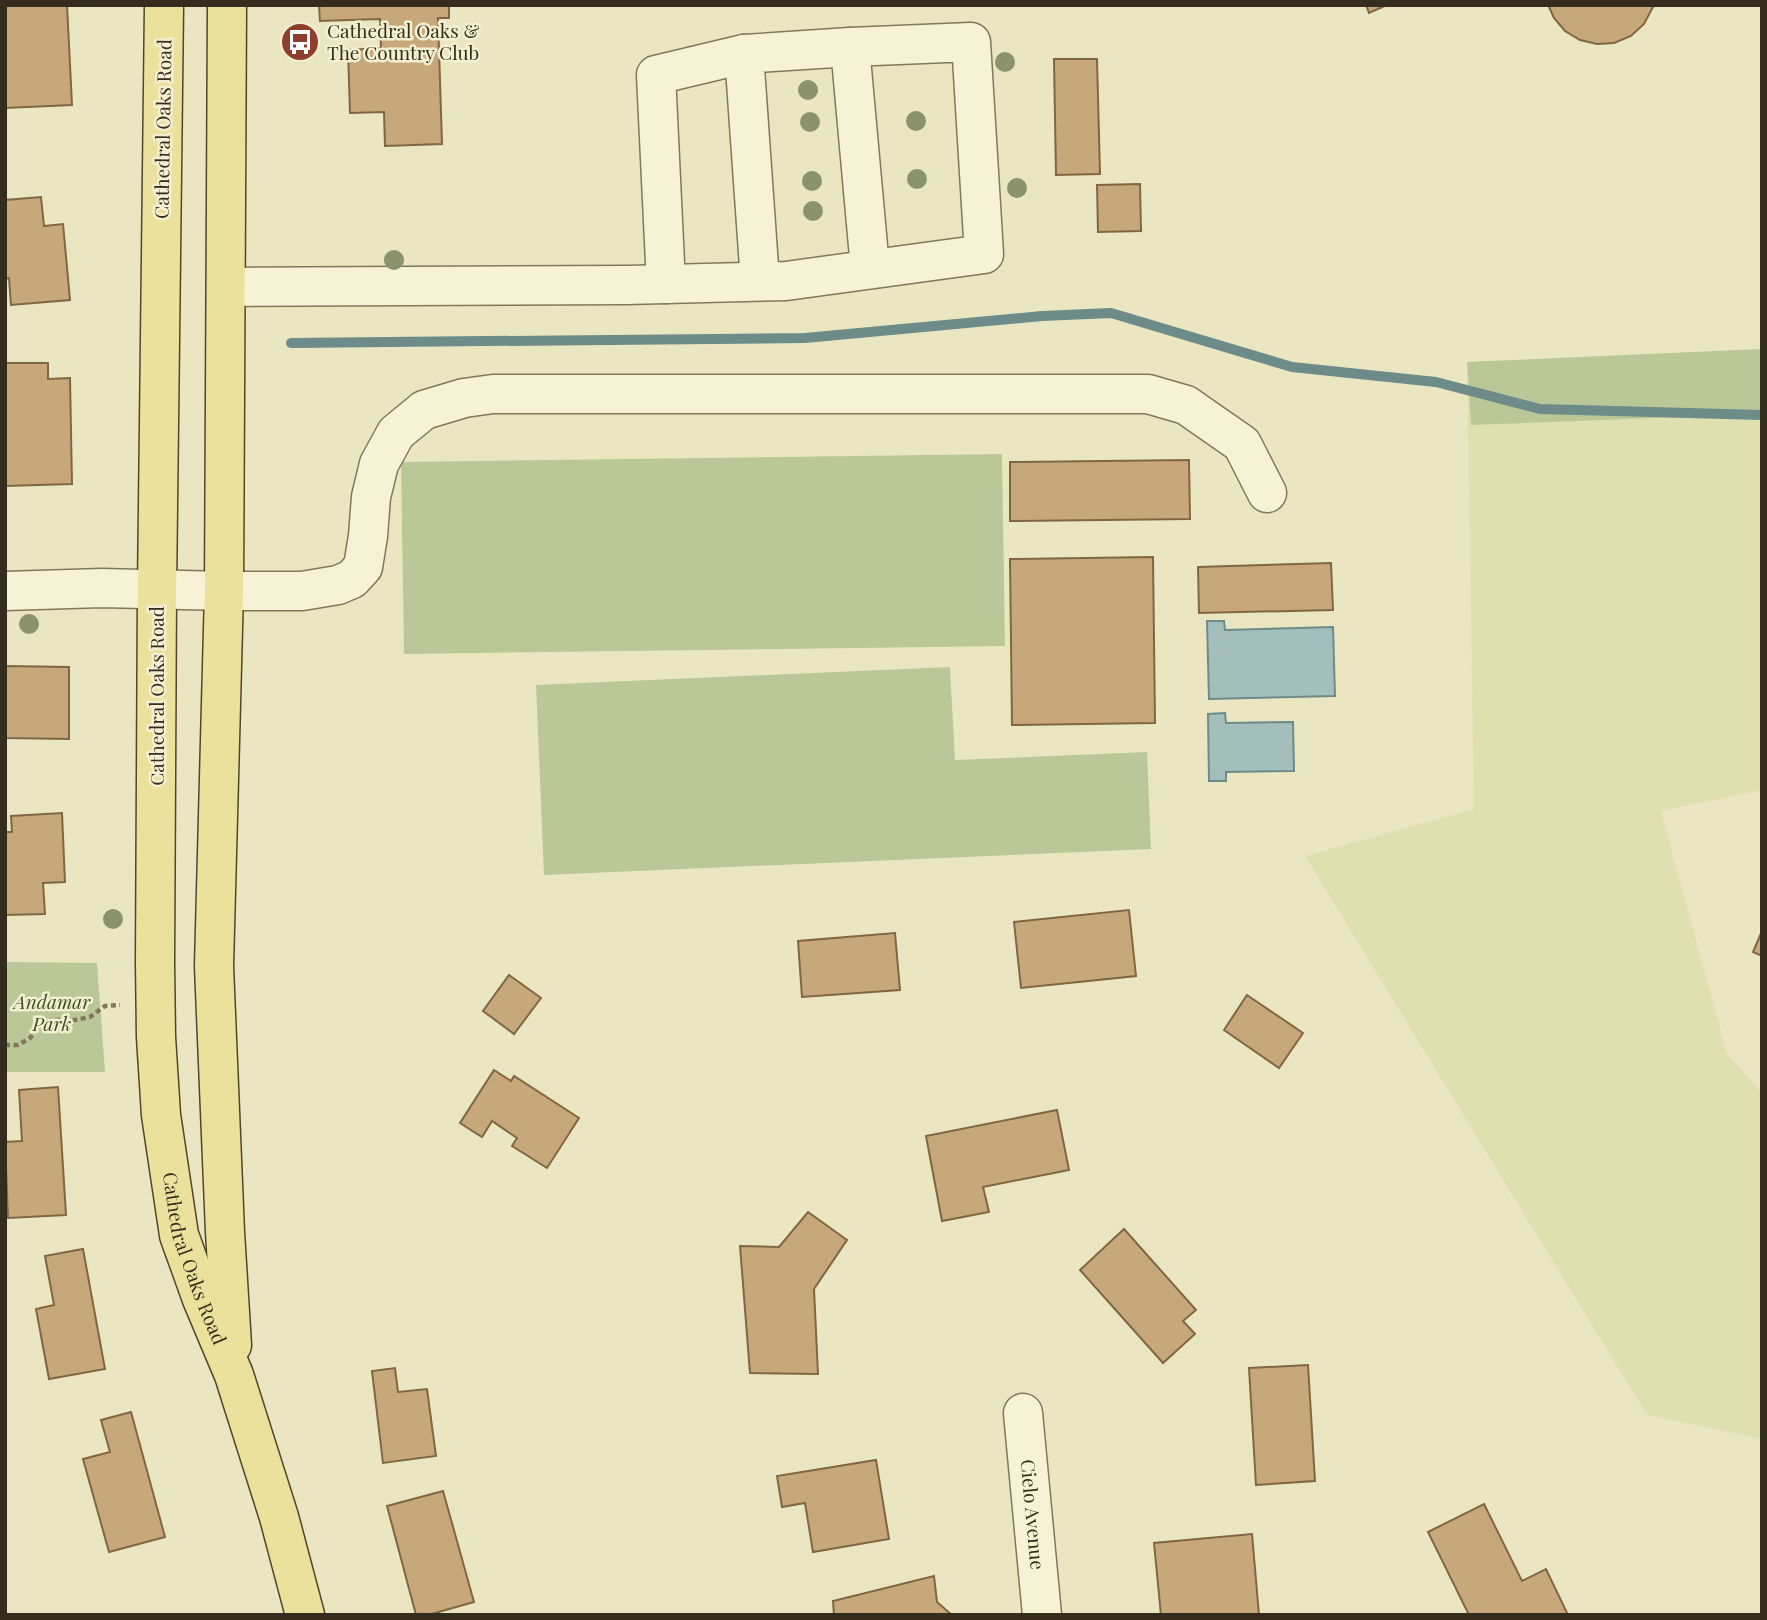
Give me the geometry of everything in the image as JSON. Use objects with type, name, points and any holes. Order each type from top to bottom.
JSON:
[{"type":"main road","name":"Cathedral Oaks Road","points":[[164,5],[157,590],[156,1003],[161,1115],[179,1235],[234,1375],[279,1517],[305,1615]]},
{"type":"main road","name":"Cathedral Oaks Road","points":[[227,5],[224,591],[214,966],[234,1375]]},
{"type":"street","points":[[227,287],[666,284],[786,281],[984,254],[971,42],[744,54],[656,75],[666,284]]},
{"type":"street","points":[[850,47],[870,268]]},
{"type":"street","points":[[744,54],[760,281]]},
{"type":"street","points":[[5,591],[102,588],[302,591],[338,585],[352,579],[363,567],[371,497],[379,464],[396,433],[424,410],[464,398],[493,394],[1148,394],[1186,405],[1242,444],[1267,493]]},
{"type":"street","name":"Cielo Avenue","points":[[1023,1413],[1042,1615]]},
{"type":"path","points":[[5,1045],[18,1045],[30,1038],[42,1024],[51,1020],[90,1017],[105,1006],[156,1003]]},
{"type":"green space","points":[[1762,349],[1762,790],[1661,811],[1727,1054],[1762,1092],[1762,1439],[1647,1415],[1305,856],[1474,809],[1467,362]]},
{"type":"green space","points":[[1762,349],[1762,414],[1471,425],[1467,362]]},
{"type":"green space","points":[[1002,454],[1005,646],[404,654],[401,462]]},
{"type":"green space","points":[[950,667],[955,760],[1147,752],[1151,849],[544,875],[536,685]]},
{"type":"green space","name":"Andamar Park","points":[[5,962],[97,963],[105,1072],[5,1072]]},
{"type":"water","points":[[1207,621],[1224,621],[1225,630],[1333,627],[1335,696],[1209,699]]},
{"type":"water","points":[[1225,713],[1226,723],[1293,722],[1294,771],[1226,772],[1226,781],[1209,781],[1208,714]]},
{"type":"building","points":[[5,5],[67,5],[72,105],[5,108]]},
{"type":"building","points":[[319,5],[449,5],[449,18],[438,18],[442,144],[385,146],[384,112],[350,113],[348,50],[381,48],[380,19],[320,21]]},
{"type":"building","points":[[1366,5],[1387,5],[1369,13]]},
{"type":"building","points":[[1548,5],[1654,5],[1644,24],[1631,36],[1614,43],[1597,44],[1580,40],[1565,31]]},
{"type":"building","points":[[1054,59],[1097,59],[1100,174],[1056,175]]},
{"type":"building","points":[[1140,184],[1141,231],[1098,232],[1097,185]]},
{"type":"building","points":[[41,197],[44,226],[63,224],[70,300],[11,305],[9,278],[5,279],[5,200]]},
{"type":"building","points":[[5,363],[48,363],[48,379],[70,378],[72,484],[5,486]]},
{"type":"building","points":[[1189,460],[1190,519],[1010,521],[1010,462]]},
{"type":"building","points":[[1153,557],[1155,723],[1012,725],[1010,559]]},
{"type":"building","points":[[1331,563],[1333,610],[1199,613],[1198,567]]},
{"type":"building","points":[[5,666],[69,667],[69,739],[5,738]]},
{"type":"building","points":[[62,813],[65,882],[43,883],[45,914],[5,915],[5,832],[12,832],[11,816]]},
{"type":"building","points":[[1129,910],[1136,976],[1021,988],[1014,922]]},
{"type":"building","points":[[1762,931],[1762,956],[1753,952]]},
{"type":"building","points":[[895,933],[900,990],[802,997],[798,941]]},
{"type":"building","points":[[509,975],[541,998],[514,1034],[483,1011]]},
{"type":"building","points":[[1247,995],[1303,1033],[1279,1068],[1224,1030]]},
{"type":"building","points":[[494,1070],[511,1081],[514,1076],[579,1118],[547,1168],[512,1146],[517,1138],[492,1121],[482,1137],[460,1123]]},
{"type":"building","points":[[58,1087],[66,1215],[8,1218],[5,1142],[22,1141],[19,1090]]},
{"type":"building","points":[[1057,1110],[1069,1170],[983,1187],[989,1212],[942,1221],[926,1136]]},
{"type":"building","points":[[808,1212],[847,1240],[814,1289],[818,1374],[750,1373],[740,1246],[779,1247]]},
{"type":"building","points":[[1124,1229],[1196,1310],[1183,1321],[1195,1334],[1163,1363],[1080,1270]]},
{"type":"building","points":[[83,1249],[105,1369],[49,1379],[36,1309],[54,1305],[45,1256]]},
{"type":"building","points":[[1308,1365],[1315,1481],[1256,1485],[1249,1368]]},
{"type":"building","points":[[395,1368],[398,1392],[427,1389],[436,1456],[383,1463],[372,1371]]},
{"type":"building","points":[[131,1412],[165,1537],[109,1552],[83,1459],[110,1452],[101,1420]]},
{"type":"building","points":[[876,1460],[889,1539],[813,1552],[805,1503],[782,1507],[777,1476]]},
{"type":"building","points":[[443,1491],[474,1602],[428,1615],[416,1615],[387,1506]]},
{"type":"building","points":[[1484,1504],[1522,1581],[1546,1569],[1568,1615],[1469,1615],[1428,1532]]},
{"type":"building","points":[[1252,1534],[1259,1615],[1161,1615],[1154,1543]]},
{"type":"building","points":[[934,1576],[937,1602],[952,1615],[834,1615],[833,1601]]},
{"type":"waterway","points":[[291,343],[805,338],[1042,316],[1111,313],[1292,367],[1436,382],[1540,409],[1762,415]]},
{"type":"place","name":"Cathedral Oaks & The Country Club","points":[[300,42]]}]
